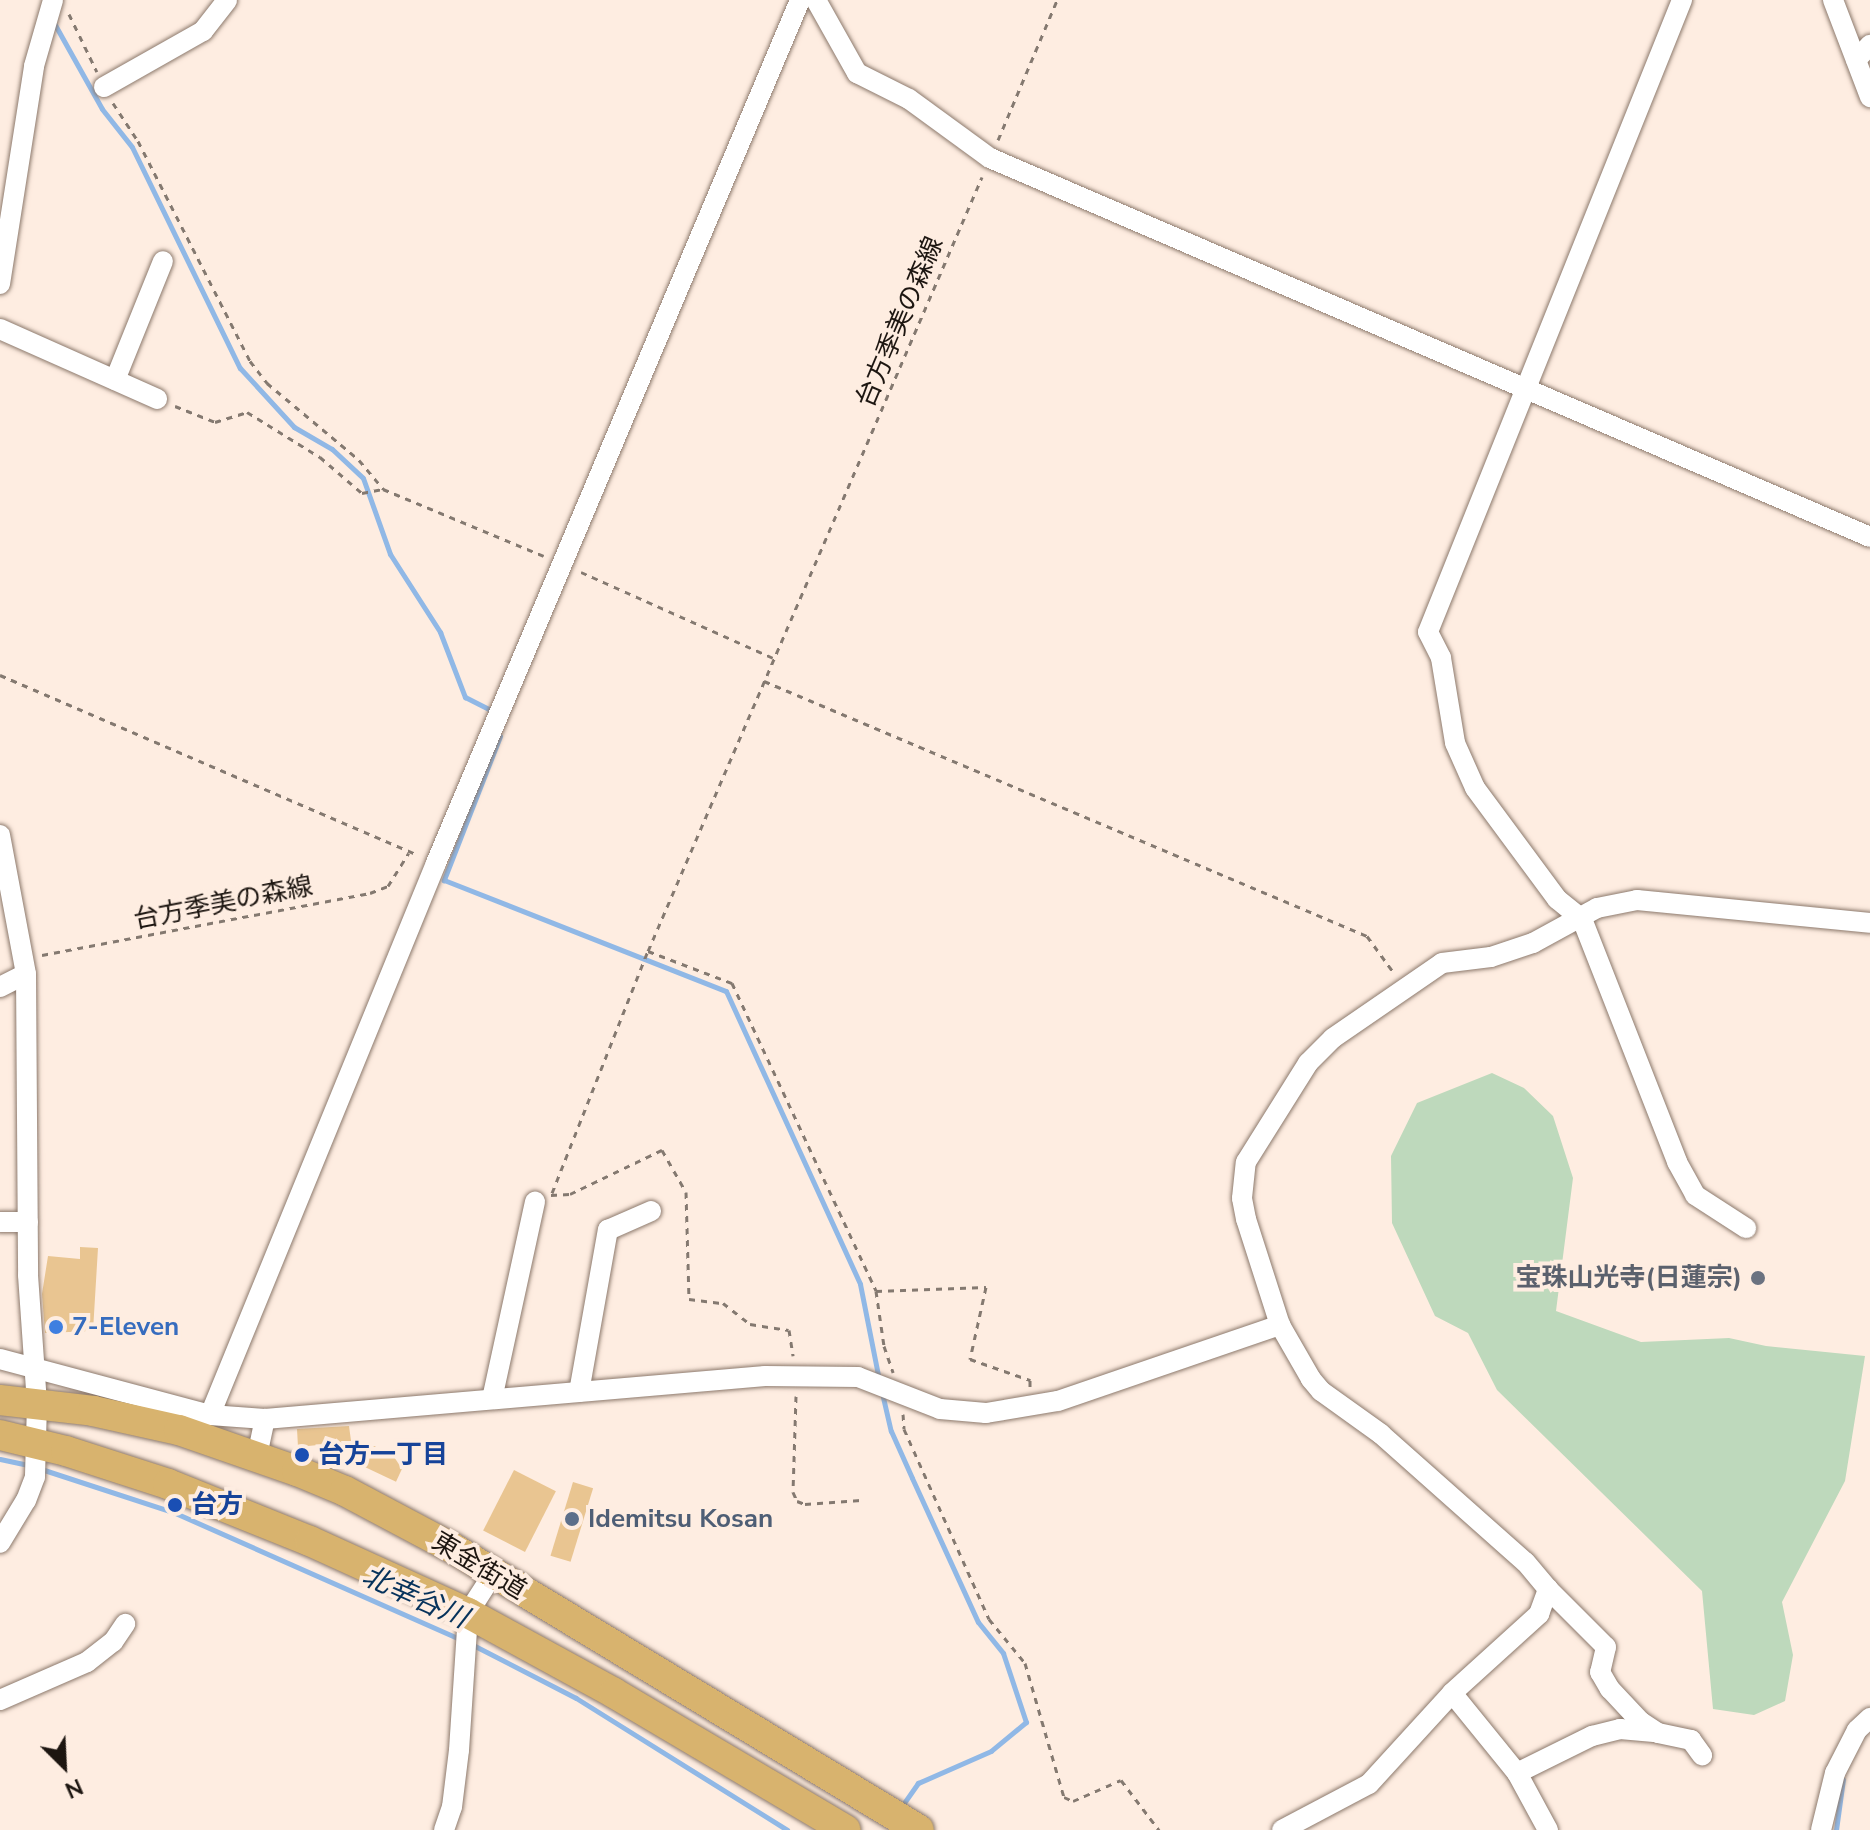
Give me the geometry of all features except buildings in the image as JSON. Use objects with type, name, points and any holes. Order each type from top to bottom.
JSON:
[{"type":"highway","name":"東金街道","points":[[0,1400],[138,1419],[257,1456],[357,1497],[493,1574],[919,1830]]},
{"type":"highway","name":"東金街道","points":[[0,1435],[168,1484],[310,1541],[468,1613],[614,1693],[846,1830]]},
{"type":"street","points":[[104,87],[203,31],[227,0]]},
{"type":"street","points":[[210,1415],[436,863],[800,0]]},
{"type":"street","points":[[816,0],[857,73],[909,99],[990,158],[1870,537]]},
{"type":"street","points":[[1682,0],[1428,632],[1441,658],[1455,743],[1475,788],[1557,899],[1582,919],[1677,1162],[1695,1195],[1746,1228]]},
{"type":"street","points":[[1833,0],[1863,52],[1870,97]]},
{"type":"street","points":[[0,284],[34,66],[60,5]]},
{"type":"street","points":[[115,380],[163,261]]},
{"type":"street","points":[[0,329],[157,399]]},
{"type":"street","points":[[0,835],[4,881],[24,966],[28,1222],[37,1404],[35,1477],[26,1500],[0,1543]]},
{"type":"street","points":[[1658,1733],[1641,1722],[1600,1672],[1606,1647],[1525,1562],[1381,1434],[1321,1391],[1280,1325],[1242,1198],[1246,1162],[1308,1063],[1343,1030],[1442,963],[1505,952],[1533,943],[1582,919],[1597,908],[1637,900],[1870,923]]},
{"type":"street","points":[[0,987],[24,966]]},
{"type":"street","points":[[492,1399],[543,1198]]},
{"type":"street","points":[[579,1392],[608,1230],[651,1211]]},
{"type":"street","points":[[0,1222],[28,1222]]},
{"type":"street","points":[[0,1359],[210,1415],[265,1419],[796,1376],[858,1377],[940,1409],[967,1413],[1031,1407],[1280,1325]]},
{"type":"street","points":[[257,1456],[265,1419]]},
{"type":"street","points":[[444,1830],[452,1807],[459,1750],[468,1613],[493,1574]]},
{"type":"street","points":[[1282,1830],[1369,1784],[1452,1693],[1539,1614],[1548,1589]]},
{"type":"street","points":[[0,1700],[87,1662],[113,1642],[125,1624]]},
{"type":"street","points":[[1452,1693],[1517,1773],[1548,1830]]},
{"type":"street","points":[[1821,1830],[1835,1773],[1857,1730],[1870,1718]]},
{"type":"street","points":[[1517,1773],[1592,1736],[1620,1729],[1691,1740],[1702,1755]]},
{"type":"path","name":"台方季美の森線","points":[[543,1198],[1057,0]]},
{"type":"path","points":[[60,5],[104,87],[138,141],[250,361],[267,383],[359,460],[383,489],[773,658]]},
{"type":"path","points":[[157,399],[215,422],[247,412],[320,457],[362,493],[383,489]]},
{"type":"path","points":[[0,675],[436,863]]},
{"type":"path","points":[[764,681],[1367,936],[1404,987]]},
{"type":"path","name":"台方季美の森線","points":[[24,966],[370,893],[388,886],[410,852]]},
{"type":"path","points":[[648,951],[732,983],[876,1291],[884,1346],[901,1393],[904,1429],[989,1619],[1025,1663],[1033,1681],[1064,1797],[1073,1801],[1121,1780],[1159,1830]]},
{"type":"path","points":[[543,1198],[570,1194],[662,1150],[686,1192],[689,1299],[723,1303],[750,1324],[789,1330],[796,1376],[793,1492],[797,1501],[805,1504],[861,1500]]},
{"type":"path","points":[[876,1291],[986,1287],[970,1359],[1030,1380],[1031,1407]]},
{"type":"green space","points":[[1492,1073],[1524,1088],[1553,1116],[1573,1178],[1556,1311],[1641,1342],[1729,1338],[1766,1346],[1865,1356],[1845,1481],[1782,1602],[1793,1655],[1785,1701],[1754,1715],[1713,1709],[1702,1591],[1497,1390],[1468,1333],[1435,1316],[1392,1223],[1391,1156],[1417,1103]]},
{"type":"waterway","points":[[54,23],[102,109],[132,147],[240,368],[294,427],[332,449],[363,478],[390,554],[440,632],[465,697],[493,711]]},
{"type":"waterway","points":[[500,736],[444,880],[726,991],[860,1284],[879,1380]]},
{"type":"waterway","points":[[882,1393],[891,1431],[978,1622],[1003,1653],[1026,1722],[991,1751],[918,1783],[902,1806]]},
{"type":"waterway","name":"北幸谷川","points":[[0,1459],[29,1465]]},
{"type":"waterway","name":"北幸谷川","points":[[38,1468],[173,1512],[462,1640]]},
{"type":"waterway","name":"北幸谷川","points":[[471,1644],[576,1698],[787,1830]]},
{"type":"waterway","points":[[1836,1830],[1843,1779]]},
{"type":"place","name":"宝珠山光寺(日蓮宗)","points":[[1758,1278]]},
{"type":"place","name":"7-Eleven","points":[[56,1327]]},
{"type":"place","name":"台方一丁目","points":[[302,1455]]},
{"type":"place","name":"台方","points":[[175,1505]]},
{"type":"place","name":"Idemitsu Kosan","points":[[572,1519]]}]
